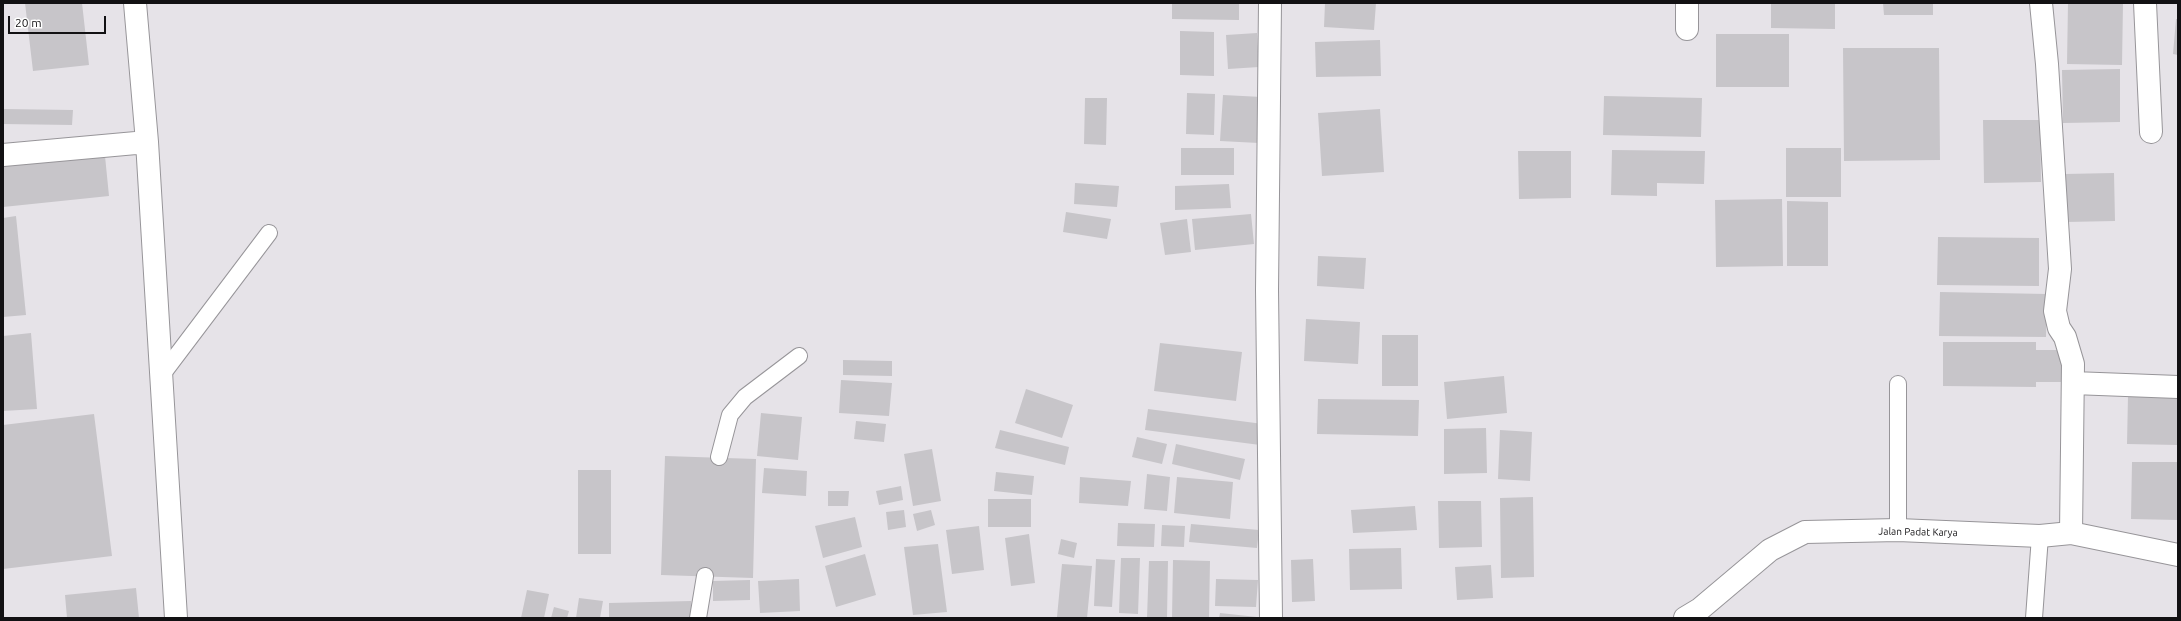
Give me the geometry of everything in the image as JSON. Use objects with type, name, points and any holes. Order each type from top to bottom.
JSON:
[{"type":"street","points":[[135,3],[147,142],[176,618]]},
{"type":"street","points":[[1270,3],[1267,290],[1271,618]]},
{"type":"street","points":[[1687,3],[1687,29]]},
{"type":"street","points":[[2042,3],[2060,269],[2055,311],[2059,328],[2065,337],[2073,364],[2071,533]]},
{"type":"street","points":[[2145,3],[2151,132]]},
{"type":"street","points":[[3,155],[147,142]]},
{"type":"street","points":[[2073,383],[2178,387]]},
{"type":"street","name":"Jalan Padat Karya","points":[[1685,618],[1700,609],[1770,550],[1800,535],[1813,532],[1898,530],[2040,536],[2071,533],[2178,555]]},
{"type":"lane","points":[[161,376],[269,233]]},
{"type":"lane","points":[[719,457],[730,415],[745,397],[799,356]]},
{"type":"lane","points":[[1898,384],[1898,530]]},
{"type":"lane","points":[[2034,618],[2040,536]]},
{"type":"lane","points":[[698,618],[705,576]]},
{"type":"building","points":[[25,3],[82,3],[89,65],[33,71]]},
{"type":"building","points":[[1172,3],[1239,3],[1239,20],[1172,19]]},
{"type":"building","points":[[1325,3],[1376,3],[1374,30],[1324,27]]},
{"type":"building","points":[[1771,3],[1835,3],[1835,29],[1771,28]]},
{"type":"building","points":[[1883,3],[1933,3],[1933,15],[1884,15]]},
{"type":"building","points":[[2068,3],[2123,3],[2122,65],[2067,64]]},
{"type":"building","points":[[2176,19],[2178,19],[2178,55],[2173,54]]},
{"type":"building","points":[[1180,31],[1214,32],[1214,76],[1180,75]]},
{"type":"building","points":[[1257,33],[1259,67],[1228,69],[1226,35]]},
{"type":"building","points":[[1716,34],[1789,34],[1789,87],[1716,87]]},
{"type":"building","points":[[1380,40],[1381,76],[1316,77],[1315,42]]},
{"type":"building","points":[[1843,48],[1939,48],[1940,160],[1844,161]]},
{"type":"building","points":[[2120,69],[2120,122],[2063,123],[2062,70]]},
{"type":"building","points":[[1187,93],[1215,94],[1214,135],[1186,134]]},
{"type":"building","points":[[1223,95],[1262,97],[1259,143],[1220,141]]},
{"type":"building","points":[[1604,96],[1702,98],[1701,137],[1603,135]]},
{"type":"building","points":[[1085,98],[1107,98],[1106,145],[1084,144]]},
{"type":"building","points":[[3,109],[73,110],[72,125],[3,124]]},
{"type":"building","points":[[1380,109],[1384,172],[1322,176],[1318,113]]},
{"type":"building","points":[[1983,120],[2040,120],[2041,182],[1984,183]]},
{"type":"building","points":[[1181,148],[1234,148],[1234,175],[1181,175]]},
{"type":"building","points":[[1786,148],[1841,148],[1841,197],[1786,197]]},
{"type":"building","points":[[1612,150],[1705,151],[1704,184],[1657,183],[1657,196],[1611,195]]},
{"type":"building","points":[[1518,151],[1571,151],[1571,198],[1519,199]]},
{"type":"building","points":[[105,156],[109,196],[3,207],[3,166]]},
{"type":"building","points":[[2114,173],[2115,221],[2066,222],[2065,174]]},
{"type":"building","points":[[1075,183],[1119,186],[1117,207],[1074,204]]},
{"type":"building","points":[[1229,184],[1231,208],[1175,210],[1175,186]]},
{"type":"building","points":[[1782,199],[1783,266],[1716,267],[1715,200]]},
{"type":"building","points":[[1787,201],[1828,202],[1828,266],[1787,266]]},
{"type":"building","points":[[1066,212],[1111,219],[1107,239],[1063,232]]},
{"type":"building","points":[[1251,214],[1254,244],[1195,250],[1192,219]]},
{"type":"building","points":[[16,216],[26,315],[3,317],[3,218]]},
{"type":"building","points":[[1187,219],[1191,252],[1165,255],[1160,223]]},
{"type":"building","points":[[1938,237],[2039,238],[2039,286],[1937,285]]},
{"type":"building","points":[[1318,256],[1366,258],[1364,289],[1317,286]]},
{"type":"building","points":[[1940,292],[2047,294],[2046,337],[1939,336]]},
{"type":"building","points":[[1306,319],[1360,322],[1358,364],[1304,361]]},
{"type":"building","points":[[31,333],[37,409],[3,411],[3,336]]},
{"type":"building","points":[[1382,335],[1418,335],[1418,386],[1382,386]]},
{"type":"building","points":[[1943,342],[2036,342],[2036,350],[2068,350],[2067,382],[2036,382],[2036,387],[1943,386]]},
{"type":"building","points":[[1160,343],[1242,352],[1236,401],[1154,391]]},
{"type":"building","points":[[843,360],[892,361],[892,376],[843,375]]},
{"type":"building","points":[[1504,376],[1507,413],[1447,419],[1444,382]]},
{"type":"building","points":[[841,380],[892,383],[889,416],[839,413]]},
{"type":"building","points":[[1026,389],[1073,405],[1062,438],[1015,423]]},
{"type":"building","points":[[2128,396],[2178,396],[2178,445],[2127,444]]},
{"type":"building","points":[[1318,399],[1419,400],[1418,436],[1317,434]]},
{"type":"building","points":[[1148,409],[1263,424],[1260,445],[1145,430]]},
{"type":"building","points":[[761,413],[802,417],[798,460],[757,456]]},
{"type":"building","points":[[94,414],[112,556],[3,569],[3,425]]},
{"type":"building","points":[[856,421],[886,424],[884,442],[854,439]]},
{"type":"building","points":[[1486,428],[1487,473],[1444,474],[1444,429]]},
{"type":"building","points":[[1000,430],[1069,447],[1065,465],[995,448]]},
{"type":"building","points":[[1500,430],[1532,432],[1530,481],[1498,479]]},
{"type":"building","points":[[1137,437],[1167,444],[1162,464],[1132,457]]},
{"type":"building","points":[[1176,444],[1245,459],[1240,480],[1172,464]]},
{"type":"building","points":[[932,449],[941,501],[913,506],[904,454]]},
{"type":"building","points":[[665,456],[756,459],[753,578],[661,575]]},
{"type":"building","points":[[2132,462],[2178,462],[2178,520],[2131,519]]},
{"type":"building","points":[[764,468],[807,471],[806,496],[762,493]]},
{"type":"building","points":[[578,470],[611,470],[611,554],[578,554]]},
{"type":"building","points":[[996,472],[1034,476],[1032,495],[994,491]]},
{"type":"building","points":[[1147,474],[1170,477],[1167,511],[1144,509]]},
{"type":"building","points":[[1080,477],[1131,481],[1128,506],[1079,503]]},
{"type":"building","points":[[1177,477],[1233,482],[1230,519],[1174,513]]},
{"type":"building","points":[[901,486],[903,500],[879,505],[876,491]]},
{"type":"building","points":[[828,491],[849,491],[848,506],[828,506]]},
{"type":"building","points":[[1533,497],[1534,577],[1501,578],[1500,498]]},
{"type":"building","points":[[988,499],[1031,499],[1031,527],[988,527]]},
{"type":"building","points":[[1438,501],[1481,501],[1482,547],[1439,548]]},
{"type":"building","points":[[1415,506],[1417,530],[1353,533],[1351,510]]},
{"type":"building","points":[[904,510],[906,527],[888,530],[886,512]]},
{"type":"building","points":[[931,510],[935,525],[917,531],[913,514]]},
{"type":"building","points":[[855,517],[862,547],[823,558],[815,526]]},
{"type":"building","points":[[1118,523],[1155,524],[1154,547],[1117,546]]},
{"type":"building","points":[[1191,524],[1259,530],[1257,548],[1189,542]]},
{"type":"building","points":[[1162,525],[1185,526],[1184,547],[1161,546]]},
{"type":"building","points":[[979,526],[984,570],[952,574],[946,530]]},
{"type":"building","points":[[1029,534],[1035,583],[1011,586],[1005,538]]},
{"type":"building","points":[[1061,539],[1077,543],[1074,558],[1058,554]]},
{"type":"building","points":[[938,544],[947,612],[913,615],[904,547]]},
{"type":"building","points":[[1401,548],[1402,589],[1350,590],[1349,549]]},
{"type":"building","points":[[865,554],[876,595],[836,607],[825,566]]},
{"type":"building","points":[[1121,558],[1140,558],[1138,614],[1119,613]]},
{"type":"building","points":[[1096,559],[1115,560],[1112,607],[1094,606]]},
{"type":"building","points":[[1313,559],[1315,601],[1292,602],[1291,560]]},
{"type":"building","points":[[1173,560],[1210,561],[1209,618],[1172,618]]},
{"type":"building","points":[[1149,561],[1168,561],[1167,618],[1147,618]]},
{"type":"building","points":[[1062,564],[1092,566],[1087,618],[1057,617]]},
{"type":"building","points":[[1491,565],[1493,598],[1457,600],[1455,567]]},
{"type":"building","points":[[799,579],[800,611],[760,613],[758,581]]},
{"type":"building","points":[[1216,579],[1258,580],[1256,607],[1215,606]]},
{"type":"building","points":[[750,580],[750,600],[713,601],[713,581]]},
{"type":"building","points":[[136,588],[139,618],[67,618],[65,595]]},
{"type":"building","points":[[527,590],[549,594],[544,618],[521,618]]},
{"type":"building","points":[[579,598],[603,601],[600,618],[576,618]]},
{"type":"building","points":[[691,601],[691,618],[609,618],[609,603]]},
{"type":"building","points":[[554,607],[569,611],[567,618],[551,618]]},
{"type":"building","points":[[1220,613],[1257,617],[1219,618]]}]
